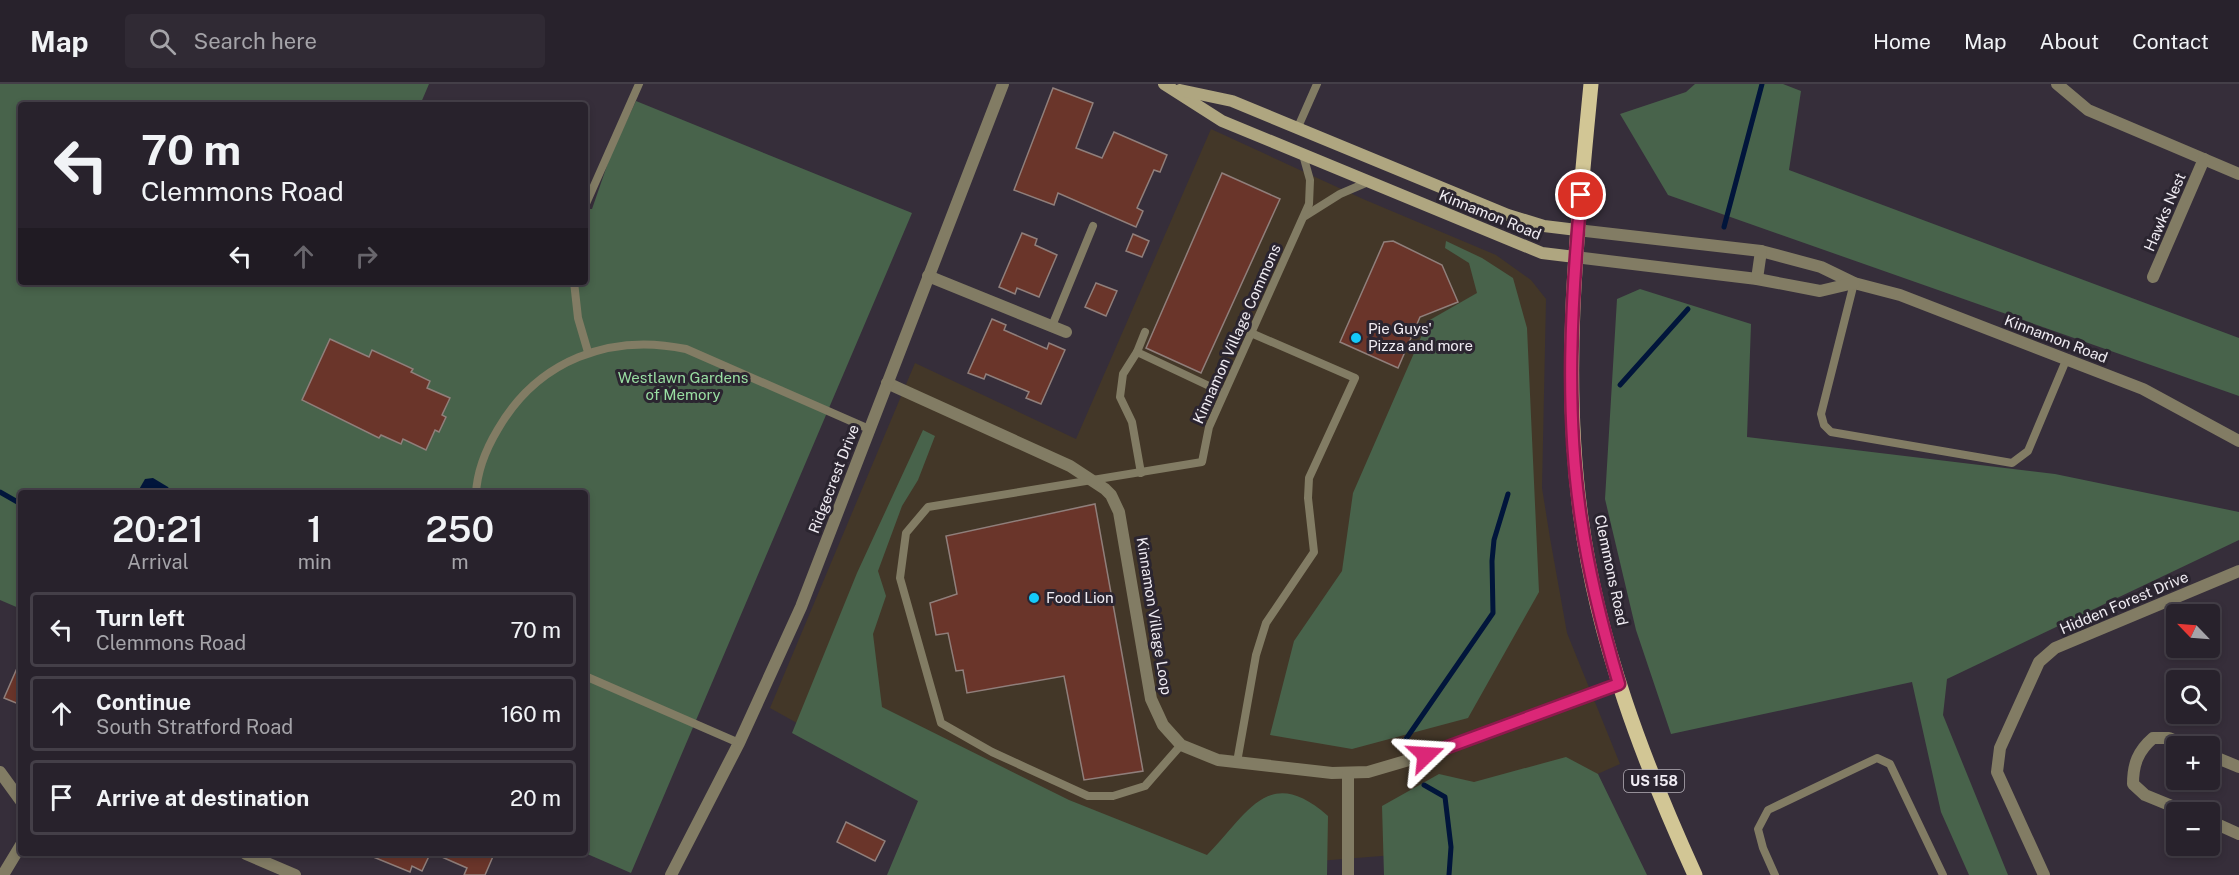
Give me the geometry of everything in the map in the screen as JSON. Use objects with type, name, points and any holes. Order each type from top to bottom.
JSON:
[{"type":"main road","name":"US 158","points":[[1575,257],[1591,84]]},
{"type":"main road","name":"Kinnamon Road","points":[[1169,86],[1232,101],[1508,215],[1544,226],[1577,230]]},
{"type":"main road","name":"Kinnamon Road","points":[[1169,86],[1222,121],[1542,253],[1575,257]]},
{"type":"main road","name":"Clemmons Road","points":[[1575,257],[1572,397],[1578,497],[1588,558],[1619,684],[1652,777],[1695,875]]},
{"type":"street","name":"Ridgecrest Drive","points":[[671,875],[739,743],[801,607],[1003,84]]},
{"type":"street","points":[[2057,84],[2088,110],[2239,174]]},
{"type":"street","name":"Hawks Nest","points":[[2153,277],[2204,159]]},
{"type":"street","name":"Kinnamon Road","points":[[1577,230],[1761,251],[1821,267],[1854,283],[1900,295],[2143,389],[2239,441]]},
{"type":"street","points":[[1757,279],[1761,251]]},
{"type":"street","name":"Kinnamon Road","points":[[1575,257],[1757,279],[1820,291],[1854,283]]},
{"type":"street","points":[[928,276],[1066,332]]},
{"type":"street","name":"Kinnamon Village Loop","points":[[887,383],[1070,466],[1092,479],[1111,495],[1125,532],[1151,699],[1163,725],[1181,745],[1210,757],[1348,774],[1378,770],[1619,684]]},
{"type":"street","name":"Hidden Forest Drive","points":[[2044,875],[1997,772],[2000,748],[2039,662],[2055,648],[2239,571]]},
{"type":"street","points":[[2166,738],[2153,738],[2142,747],[2133,768],[2133,784],[2145,795],[2166,804]]},
{"type":"street","points":[[2220,759],[2239,767]]},
{"type":"street","points":[[0,772],[18,797]]},
{"type":"street","points":[[1348,774],[1348,875]]},
{"type":"street","points":[[2220,826],[2239,834]]},
{"type":"street","points":[[3,875],[18,850]]},
{"type":"street","points":[[251,856],[295,875]]},
{"type":"lane","points":[[588,199],[639,84]]},
{"type":"lane","points":[[1298,127],[1317,84]]},
{"type":"lane","name":"Kinnamon Village Commons","points":[[1181,745],[1145,786],[1113,796],[1088,796],[992,752],[941,723],[900,578],[906,533],[928,507],[1202,462],[1209,427],[1304,216],[1311,191],[1303,155]]},
{"type":"lane","points":[[1304,216],[1340,194],[1368,182]]},
{"type":"lane","points":[[1052,326],[1093,226]]},
{"type":"lane","points":[[1854,283],[1821,414],[1824,425],[1831,432],[2012,463],[2028,452],[2067,358]]},
{"type":"lane","points":[[574,285],[578,318],[588,352]]},
{"type":"lane","points":[[1141,473],[1132,422],[1120,397],[1123,374],[1137,352],[1145,332]]},
{"type":"lane","points":[[1237,762],[1256,655],[1266,623],[1314,552],[1308,498],[1309,478],[1354,378],[1251,333]]},
{"type":"lane","points":[[476,490],[476,479],[488,446],[509,410],[530,388],[558,367],[588,352],[641,342],[686,349],[869,429]]},
{"type":"lane","points":[[1137,352],[1224,393]]},
{"type":"lane","points":[[588,677],[739,743]]},
{"type":"lane","points":[[1775,875],[1763,848],[1758,829],[1767,810],[1877,758],[1890,764],[1943,875]]},
{"type":"shaded area","points":[[1211,129],[1363,199],[1496,255],[1531,280],[1546,299],[1542,488],[1567,633],[1620,764],[1420,853],[1227,868],[950,808],[770,708],[915,363],[1076,439]]},
{"type":"green space","name":"Westlawn Gardens of Memory","points":[[0,84],[429,84],[421,102],[18,102],[18,285],[588,285],[588,209],[592,209],[611,154],[636,101],[912,213],[631,873],[588,854],[588,490],[18,490],[18,608],[0,600]]},
{"type":"green space","points":[[1695,84],[1783,84],[1801,91],[1789,170],[2239,338],[2239,396],[1668,195],[1620,114],[1686,92]]},
{"type":"green space","points":[[1446,241],[1482,258],[1513,278],[1527,328],[1539,592],[1468,718],[1352,749],[1270,735],[1294,641],[1342,571],[1353,493],[1428,321],[1477,293],[1469,263],[1445,248]]},
{"type":"green space","points":[[1640,289],[1751,324],[1747,437],[2055,474],[2239,512],[2239,540],[1947,679],[1943,715],[2008,875],[1969,875],[1941,812],[1912,682],[1671,734],[1636,630],[1605,499],[1617,299]]},
{"type":"green space","points":[[923,430],[935,436],[918,480],[902,506],[878,571],[886,596],[873,634],[882,707],[1069,800],[1207,855],[1260,800],[1274,794],[1290,794],[1307,801],[1328,816],[1327,875],[887,875],[918,801],[792,733],[857,573]]},
{"type":"green space","points":[[1566,757],[1598,774],[1647,875],[1384,875],[1382,806],[1439,774],[1474,782]]},
{"type":"water","points":[[153,478],[170,490],[139,490],[145,479]]},
{"type":"building","points":[[1053,88],[1093,103],[1076,148],[1102,158],[1114,132],[1167,155],[1160,172],[1154,170],[1137,208],[1143,211],[1136,227],[1058,193],[1054,205],[1014,190]]},
{"type":"building","points":[[1222,173],[1280,199],[1201,373],[1146,348]]},
{"type":"building","points":[[1022,233],[1037,239],[1035,245],[1057,255],[1039,297],[1017,288],[1015,294],[999,287]]},
{"type":"building","points":[[1133,234],[1149,241],[1142,257],[1126,251]]},
{"type":"building","points":[[1393,241],[1442,265],[1458,302],[1420,317],[1398,368],[1340,342],[1384,242]]},
{"type":"building","points":[[1096,283],[1117,291],[1106,316],[1085,307]]},
{"type":"building","points":[[992,319],[1006,325],[1004,330],[1047,349],[1049,343],[1065,350],[1041,404],[1026,398],[1029,392],[986,374],[984,379],[968,373]]},
{"type":"building","points":[[330,339],[369,357],[372,350],[413,369],[411,372],[430,381],[427,388],[450,398],[442,415],[446,417],[439,432],[435,430],[426,450],[403,439],[401,444],[381,435],[379,438],[302,400]]},
{"type":"building","points":[[1095,504],[1143,771],[1084,780],[1064,676],[967,693],[963,670],[956,671],[948,633],[936,635],[930,603],[957,594],[946,536]]},
{"type":"building","points":[[18,666],[18,704],[4,698]]},
{"type":"building","points":[[846,822],[885,841],[875,861],[837,842]]},
{"type":"building","points":[[371,856],[429,856],[422,871],[412,866],[410,872]]},
{"type":"building","points":[[440,856],[493,856],[485,875],[464,875],[467,868]]},
{"type":"waterway","points":[[1724,227],[1762,84]]},
{"type":"waterway","points":[[1620,385],[1688,309]]},
{"type":"waterway","points":[[0,492],[18,502]]},
{"type":"waterway","points":[[1406,739],[1493,613],[1494,540],[1508,494]]},
{"type":"waterway","points":[[1424,785],[1445,797],[1451,847],[1449,875]]},
{"type":"place","name":"Pie Guys' Pizza and more","points":[[1356,338]]},
{"type":"place","name":"Food Lion","points":[[1034,598]]},
{"type":"route","points":[[1426,755],[1619,684],[1588,558],[1581,518],[1573,434],[1573,290],[1581,195]]}]
